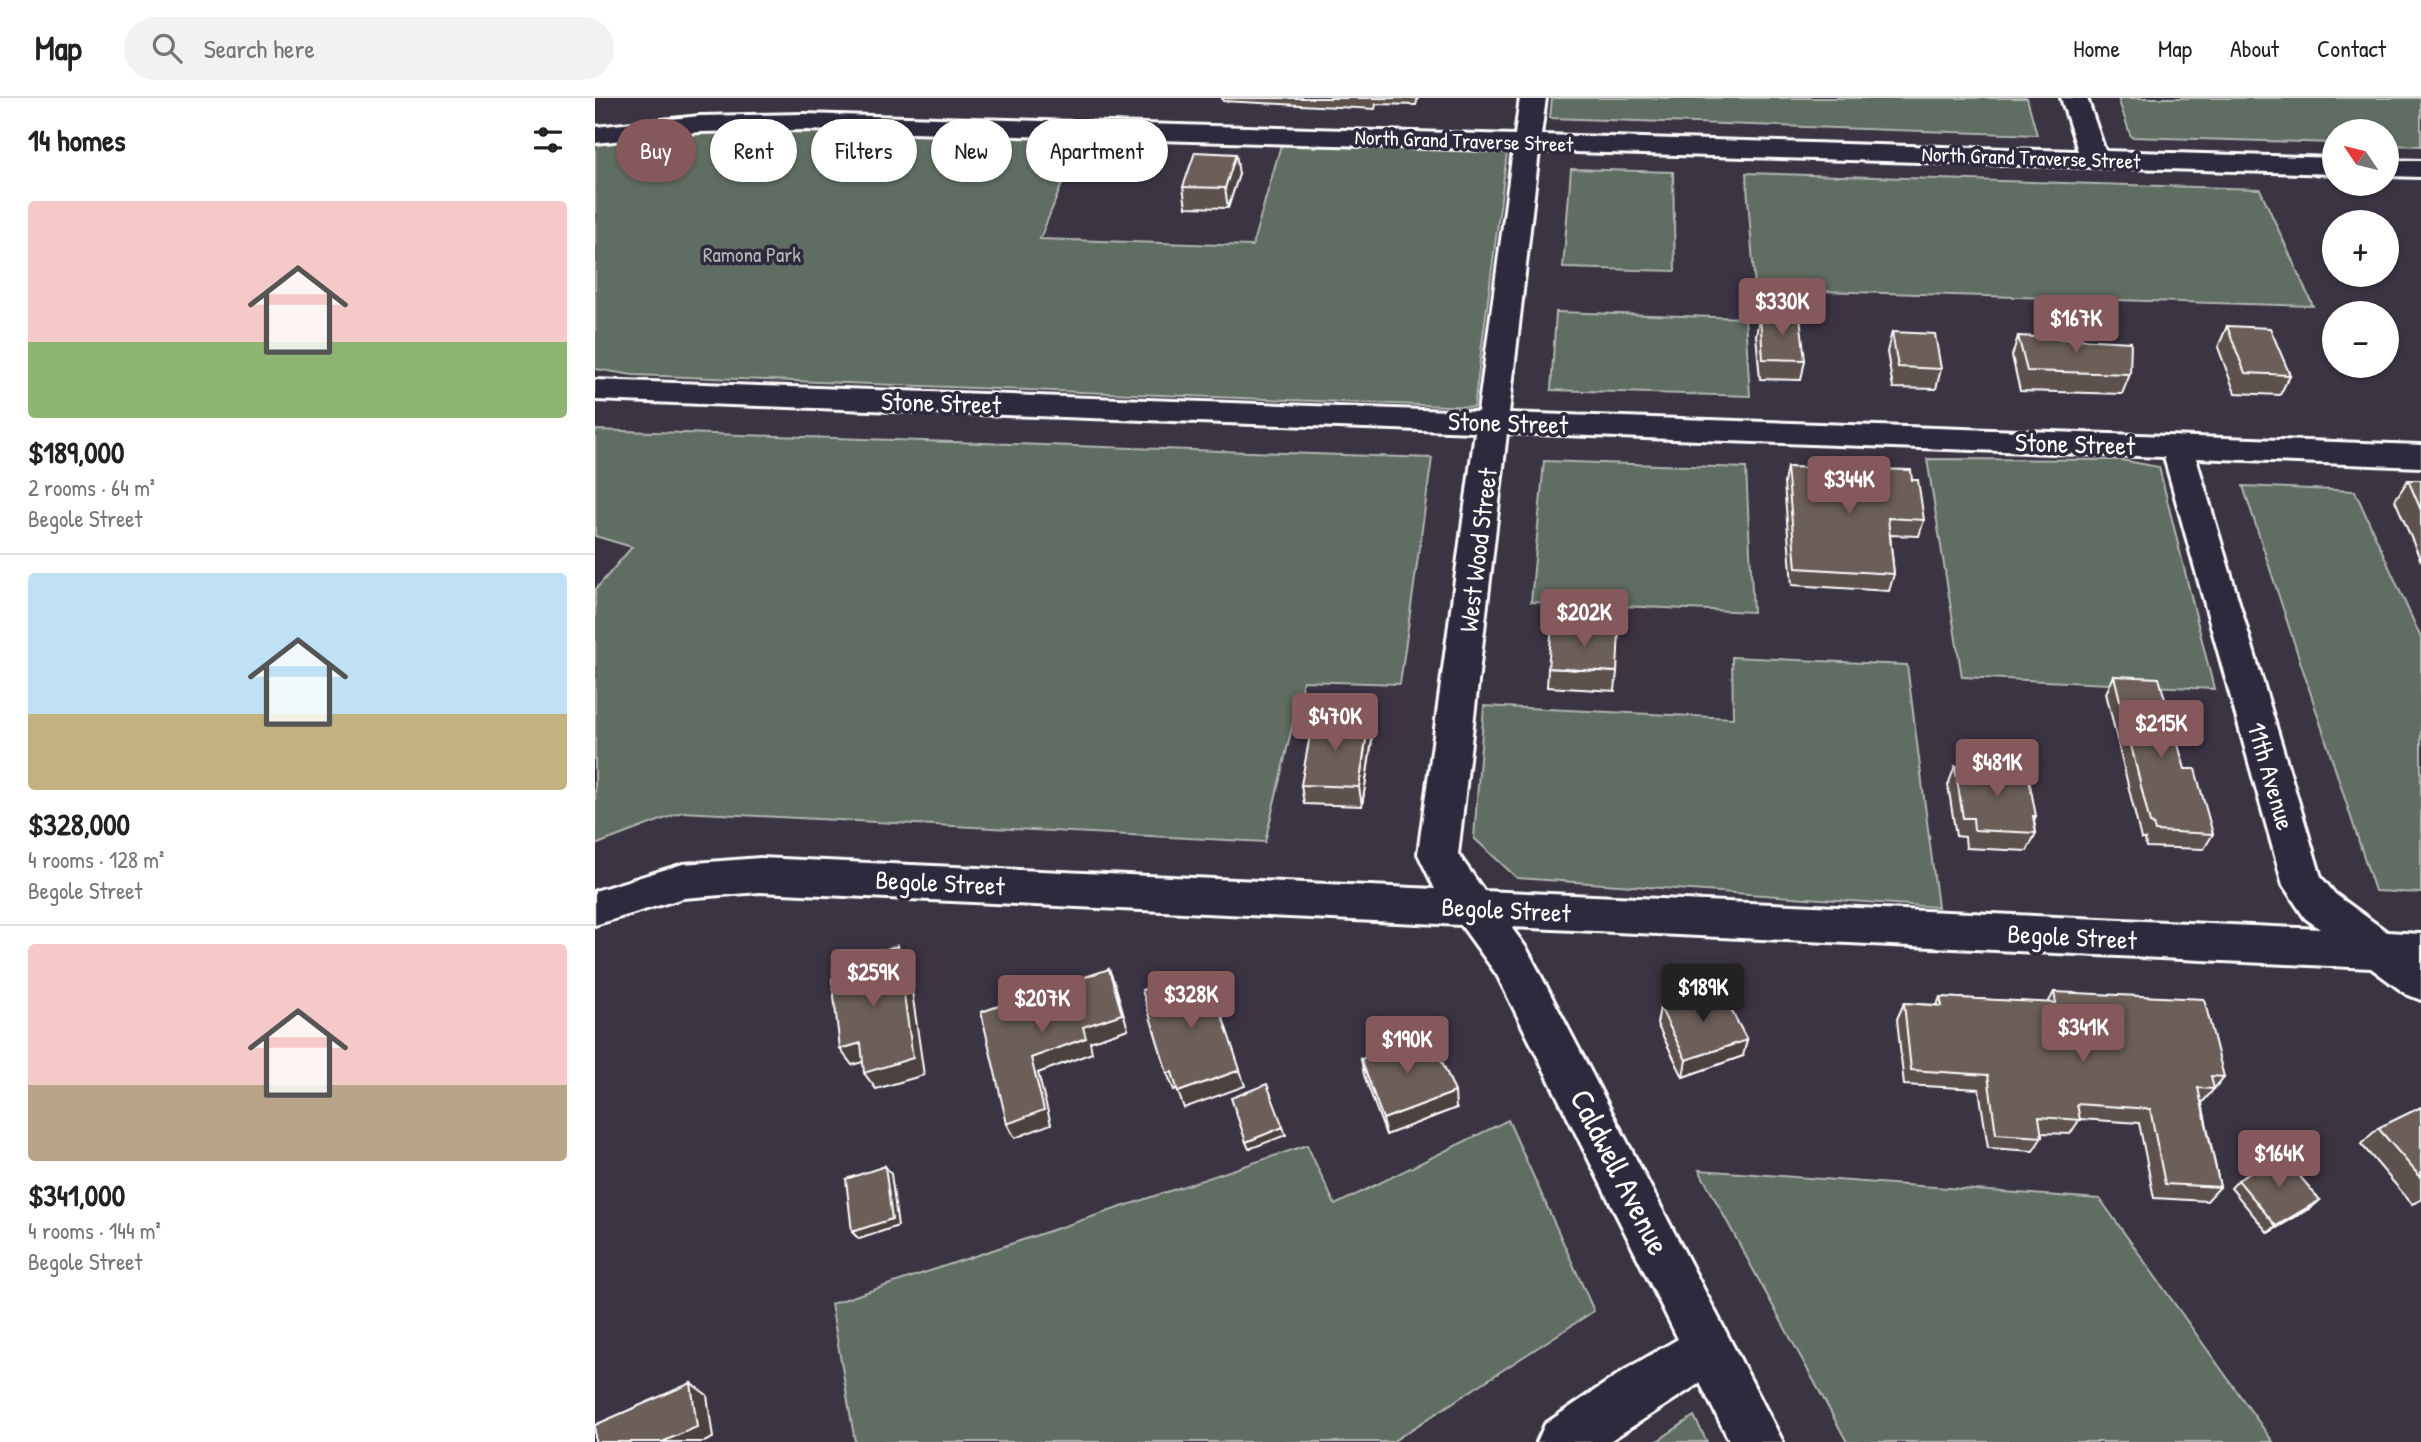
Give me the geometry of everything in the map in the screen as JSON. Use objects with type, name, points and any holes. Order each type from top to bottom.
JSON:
[{"type":"street","name":"West Wood Street","points":[[1473,908],[1444,869],[1438,855],[1495,423],[1533,98]]},
{"type":"street","points":[[2074,98],[2094,159]]},
{"type":"street","points":[[1010,119],[1019,102]]},
{"type":"street","name":"North Grand Traverse Street","points":[[595,135],[688,125],[765,122],[931,125]]},
{"type":"street","name":"North Grand Traverse Street","points":[[1012,127],[2322,166]]},
{"type":"street","points":[[2399,168],[2421,169]]},
{"type":"street","name":"Stone Street","points":[[595,390],[2421,456]]},
{"type":"street","name":"11th Avenue","points":[[2177,447],[2299,875],[2320,906],[2401,951],[2421,981]]},
{"type":"street","name":"Begole Street","points":[[595,908],[683,881],[760,875],[2401,951]]},
{"type":"street","name":"Caldwell Avenue","points":[[1473,908],[1518,973],[1757,1442]]},
{"type":"street","points":[[1563,1442],[1646,1386],[1710,1349]]},
{"type":"green space","points":[[1552,98],[2027,98],[2037,135],[1550,118]]},
{"type":"green space","points":[[2118,98],[2421,98],[2421,146],[2399,145],[2399,119],[2322,119],[2322,143],[2131,137]]},
{"type":"green space","name":"Ramona Park","points":[[797,130],[811,130],[811,182],[917,182],[917,132],[931,133],[931,182],[1012,182],[1012,134],[1026,135],[1026,182],[1063,182],[1040,239],[1252,246],[1281,145],[1507,153],[1474,407],[633,375],[595,369],[595,144],[616,141],[616,182],[696,182],[696,133],[710,132],[710,182],[797,182]]},
{"type":"green space","points":[[1571,169],[1673,172],[1675,271],[1563,268]]},
{"type":"green space","points":[[1746,173],[2260,189],[2313,306],[1755,289]]},
{"type":"green space","points":[[1556,312],[1745,318],[1750,396],[1551,390]]},
{"type":"green space","points":[[595,430],[1432,458],[1400,684],[1303,681],[1265,842],[682,812],[595,845],[595,590],[632,547],[595,536]]},
{"type":"green space","points":[[1927,459],[2121,460],[2159,467],[2214,689],[1962,677]]},
{"type":"green space","points":[[1544,461],[1746,468],[1753,612],[1531,602]]},
{"type":"green space","points":[[2243,486],[2355,491],[2421,638],[2421,893],[2375,891]]},
{"type":"green space","points":[[1732,657],[1907,665],[1938,907],[1517,878],[1474,838],[1484,706],[1733,718]]},
{"type":"green space","points":[[1508,1120],[1594,1311],[1392,1442],[855,1442],[831,1304],[1307,1145],[1335,1205]]},
{"type":"green space","points":[[1699,1170],[2100,1199],[2273,1442],[1847,1442]]},
{"type":"green space","points":[[1694,1416],[1707,1442],[1656,1442]]},
{"type":"building","points":[[1195,152],[1236,154],[1225,188],[1183,187]]},
{"type":"building","points":[[1760,315],[1800,316],[1805,360],[1763,359]]},
{"type":"building","points":[[2227,326],[2270,328],[2290,375],[2245,373]]},
{"type":"building","points":[[1892,332],[1935,334],[1941,369],[1898,367]]},
{"type":"building","points":[[2018,336],[2131,342],[2130,374],[2027,371]]},
{"type":"building","points":[[1787,467],[1911,470],[1912,480],[1918,480],[1924,520],[1888,518],[1894,574],[1796,568]]},
{"type":"building","points":[[2408,480],[2421,480],[2421,510]]},
{"type":"building","points":[[1552,625],[1619,629],[1617,672],[1548,668]]},
{"type":"building","points":[[2114,676],[2159,678],[2185,769],[2195,769],[2213,834],[2155,831],[2150,823]]},
{"type":"building","points":[[1313,718],[1369,720],[1359,787],[1301,785]]},
{"type":"building","points":[[1955,766],[2027,769],[2036,816],[2033,816],[2036,833],[1974,830],[1973,818],[1963,818]]},
{"type":"building","points":[[897,946],[913,1058],[864,1073],[861,1043],[840,1049],[832,979],[842,976],[840,963]]},
{"type":"building","points":[[1109,969],[1122,1014],[1083,1027],[1086,1038],[1031,1058],[1044,1110],[1007,1124],[981,1012]]},
{"type":"building","points":[[1208,973],[1240,1070],[1178,1092],[1172,1072],[1167,1073],[1142,990],[1180,978],[1181,982]]},
{"type":"building","points":[[1719,987],[1747,1040],[1686,1060],[1660,1007]]},
{"type":"building","points":[[2054,992],[2204,999],[2224,1077],[2211,1076],[2214,1089],[2198,1088],[2220,1187],[2165,1184],[2150,1109],[2077,1104],[2080,1120],[2039,1117],[2042,1137],[1996,1134],[1988,1075],[1911,1070],[1904,1003],[1942,1006],[1940,997],[2056,1003]]},
{"type":"building","points":[[1430,1033],[1455,1092],[1383,1119],[1361,1059]]},
{"type":"building","points":[[1267,1084],[1283,1127],[1246,1142],[1231,1098]]},
{"type":"building","points":[[2421,1107],[2421,1178],[2378,1128]]},
{"type":"building","points":[[2282,1155],[2320,1200],[2276,1226],[2238,1180]]},
{"type":"building","points":[[885,1166],[892,1219],[852,1232],[846,1179]]},
{"type":"building","points":[[691,1383],[697,1427],[662,1442],[595,1442],[595,1425]]}]
